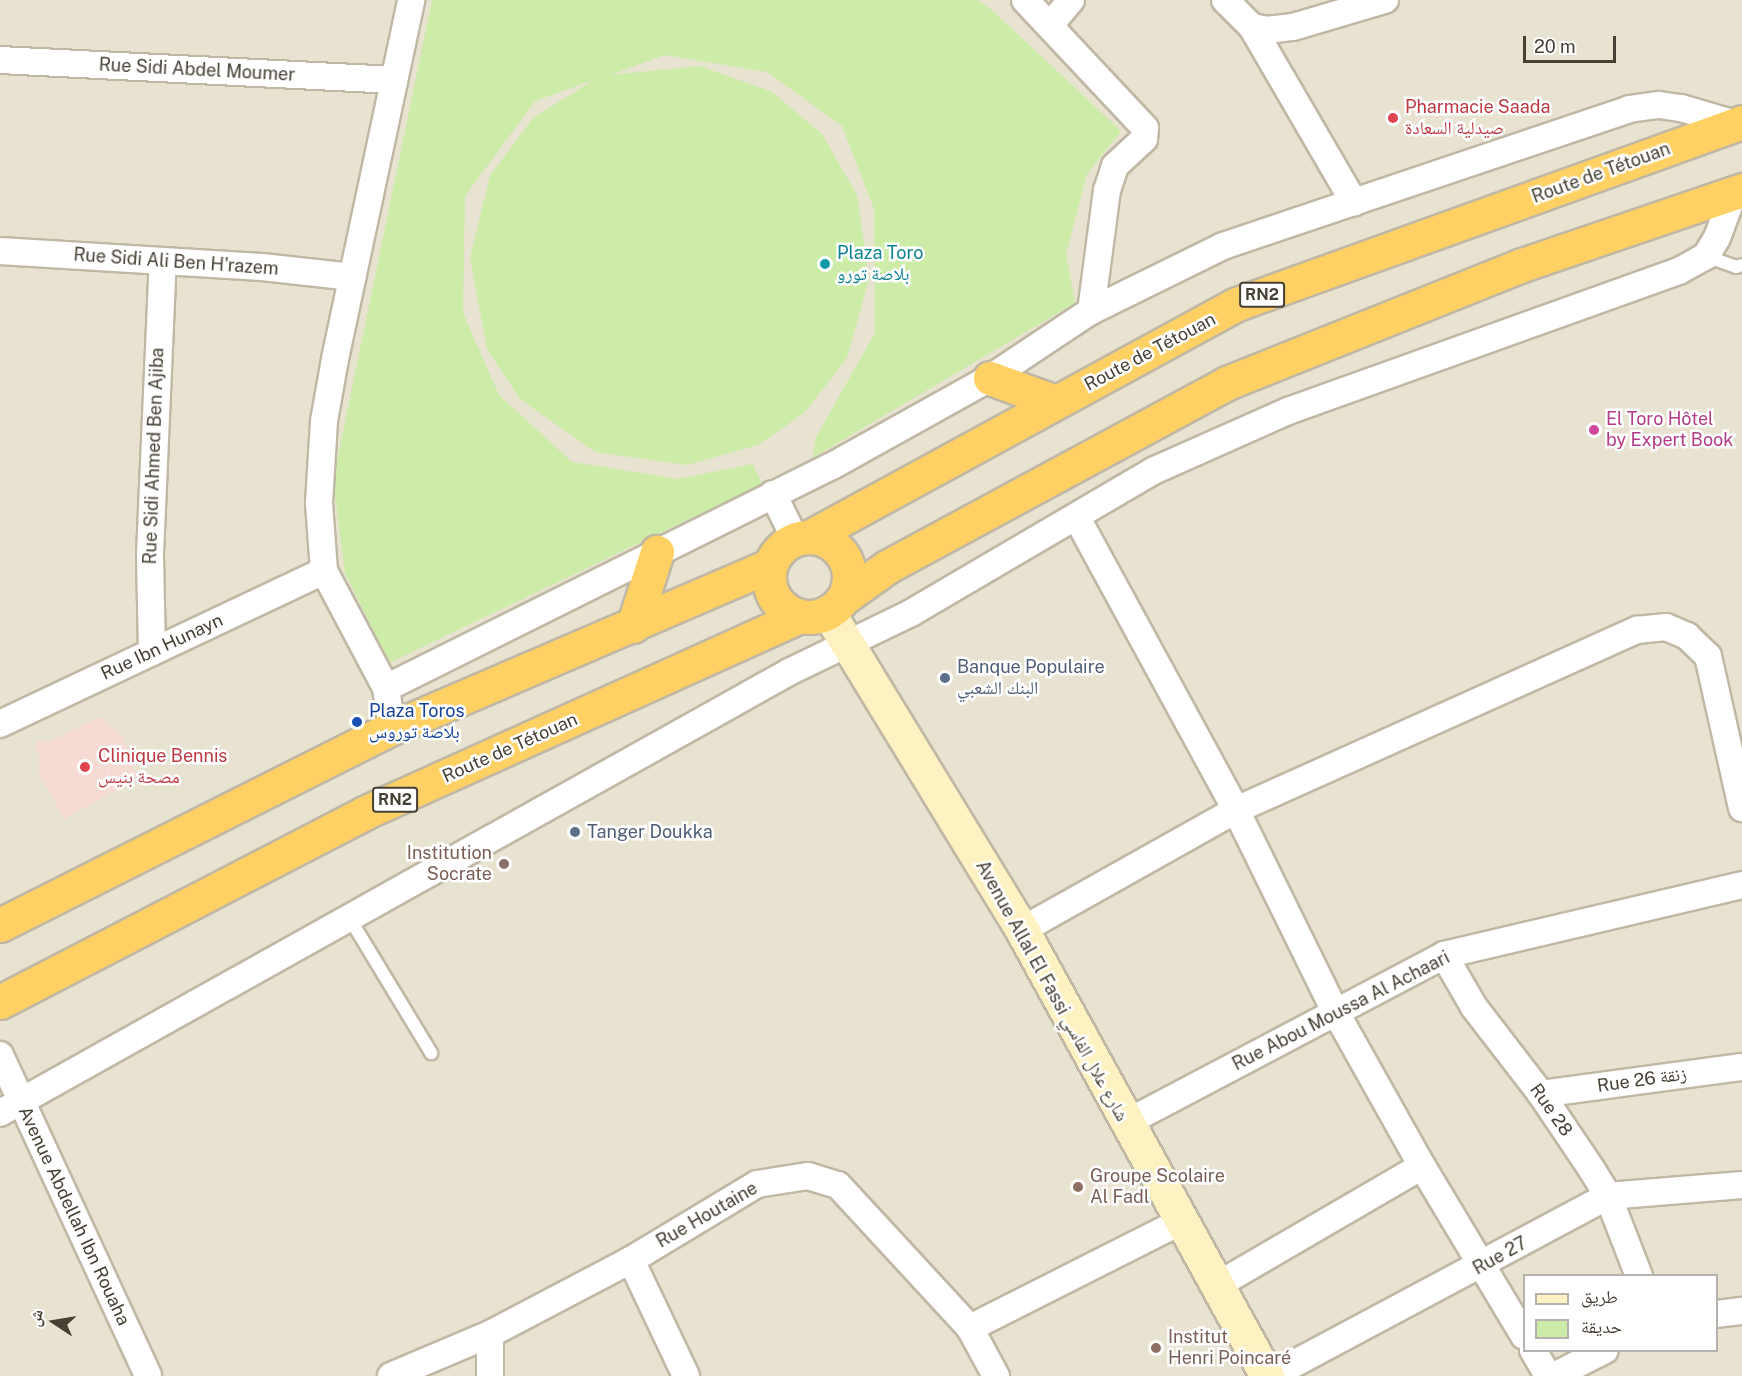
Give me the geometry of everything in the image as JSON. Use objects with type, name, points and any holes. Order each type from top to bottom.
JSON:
[{"type":"highway","name":"Route de Tétouan","points":[[804,537],[1237,304],[1739,123]]},
{"type":"highway","name":"Route de Tétouan","points":[[0,1002],[364,813],[824,608],[886,567],[1227,383],[1519,266],[1738,191]]},
{"type":"highway","points":[[990,378],[1056,402]]},
{"type":"highway","points":[[770,565],[771,591],[787,611],[824,608],[849,581],[840,551],[828,541],[804,537]]},
{"type":"highway","name":"RN2","points":[[0,925],[392,728],[770,565],[776,554],[804,537]]},
{"type":"highway","points":[[633,626],[657,552]]},
{"type":"street","points":[[392,728],[386,688],[324,571],[318,530],[324,421],[411,0]]},
{"type":"street","points":[[1025,0],[1051,24],[1141,120],[1146,134],[1121,158],[1107,190],[1091,311]]},
{"type":"street","points":[[1051,24],[1071,0]]},
{"type":"street","points":[[1225,0],[1252,27],[1354,202]]},
{"type":"street","points":[[1252,27],[1293,27],[1385,0]]},
{"type":"street","name":"Rue Sidi Abdel Moumer","points":[[0,60],[394,80]]},
{"type":"street","points":[[386,688],[773,494],[990,378],[1091,311],[1223,246],[1629,109],[1659,105],[1681,108],[1739,123]]},
{"type":"street","points":[[10,1107],[789,672],[911,613],[1077,518],[1153,471],[1288,411],[1679,271],[1706,256],[1717,238],[1738,191]]},
{"type":"street","name":"Rue Sidi Ali Ben H'razem","points":[[0,251],[163,261],[352,277]]},
{"type":"street","name":"Rue Sidi Ahmed Ben Ajiba","points":[[152,652],[151,521],[163,261]]},
{"type":"street","points":[[773,494],[804,537]]},
{"type":"street","points":[[1077,518],[1236,810],[1335,1011],[1422,1167],[1523,1334]]},
{"type":"street","name":"Rue Ibn Hunayn","points":[[0,724],[324,571]]},
{"type":"street","name":"Avenue Allal El Fassi شارع علال الفاسي","points":[[824,608],[1023,930],[1180,1222],[1269,1376]]},
{"type":"street","points":[[1023,930],[1236,810],[1624,634],[1666,627],[1687,636],[1708,656],[1741,793]]},
{"type":"street","name":"Rue Abou Moussa Al Achaari","points":[[1126,1123],[1444,955],[1742,885]]},
{"type":"street","name":"Rue 28","points":[[1444,955],[1474,1006],[1541,1094],[1608,1196],[1639,1274]]},
{"type":"street","name":"Avenue Abdellah Ibn Rouaha","points":[[0,1055],[10,1107],[148,1376]]},
{"type":"street","name":"Rue 26 زنقة","points":[[1541,1094],[1742,1066]]},
{"type":"street","points":[[1216,1286],[1422,1167]]},
{"type":"street","name":"Rue Houtaine","points":[[391,1376],[490,1334],[631,1260],[757,1184],[789,1176],[821,1178],[838,1185],[970,1328],[996,1376]]},
{"type":"street","name":"Rue 27","points":[[1269,1376],[1483,1266],[1608,1196],[1742,1185]]},
{"type":"street","points":[[970,1328],[1180,1222]]},
{"type":"street","points":[[631,1260],[686,1376]]},
{"type":"street","points":[[1718,1314],[1742,1311]]},
{"type":"street","points":[[490,1334],[490,1376]]},
{"type":"street","points":[[1534,1352],[1548,1376]]},
{"type":"street","points":[[1554,1376],[1601,1352]]},
{"type":"lane","points":[[1706,256],[1736,267],[1742,265]]},
{"type":"lane","points":[[350,919],[431,1053]]},
{"type":"shaded area","points":[[0,0],[1742,0],[1742,1376],[0,1376]]},
{"type":"shaded area","name":"Clinique Bennis مصحة بنيس","points":[[100,717],[122,736],[136,774],[135,780],[64,819],[38,771],[40,759],[35,747],[39,740],[49,742]]},
{"type":"green space","points":[[432,0],[977,0],[992,10],[1121,131],[1087,174],[1066,254],[1075,303],[812,458],[816,437],[875,333],[874,209],[842,126],[767,72],[665,55],[610,75],[700,66],[772,92],[822,134],[857,195],[869,279],[847,358],[804,413],[758,445],[687,465],[595,452],[520,399],[487,349],[470,258],[490,176],[533,118],[594,80],[535,101],[465,196],[463,313],[499,395],[572,462],[678,479],[753,464],[762,484],[389,663],[345,573],[333,480]]},
{"type":"place","name":"Pharmacie Saada صيدلية السعادة","points":[[1393,118]]},
{"type":"place","name":"Plaza Toro بلاصة تورو","points":[[825,264]]},
{"type":"place","name":"El Toro Hôtel by Expert Book","points":[[1594,430]]},
{"type":"place","name":"Banque Populaire البنك الشعبي","points":[[945,678]]},
{"type":"place","name":"Plaza Toros بلاصة توروس","points":[[357,722]]},
{"type":"place","name":"Clinique Bennis مصحة بنيس","points":[[85,767]]},
{"type":"place","name":"Tanger Doukka","points":[[575,832]]},
{"type":"place","name":"Institution Socrate","points":[[504,864]]},
{"type":"place","name":"Groupe Scolaire Al Fadl","points":[[1078,1187]]},
{"type":"place","name":"Institut Henri Poincaré","points":[[1156,1348]]}]
